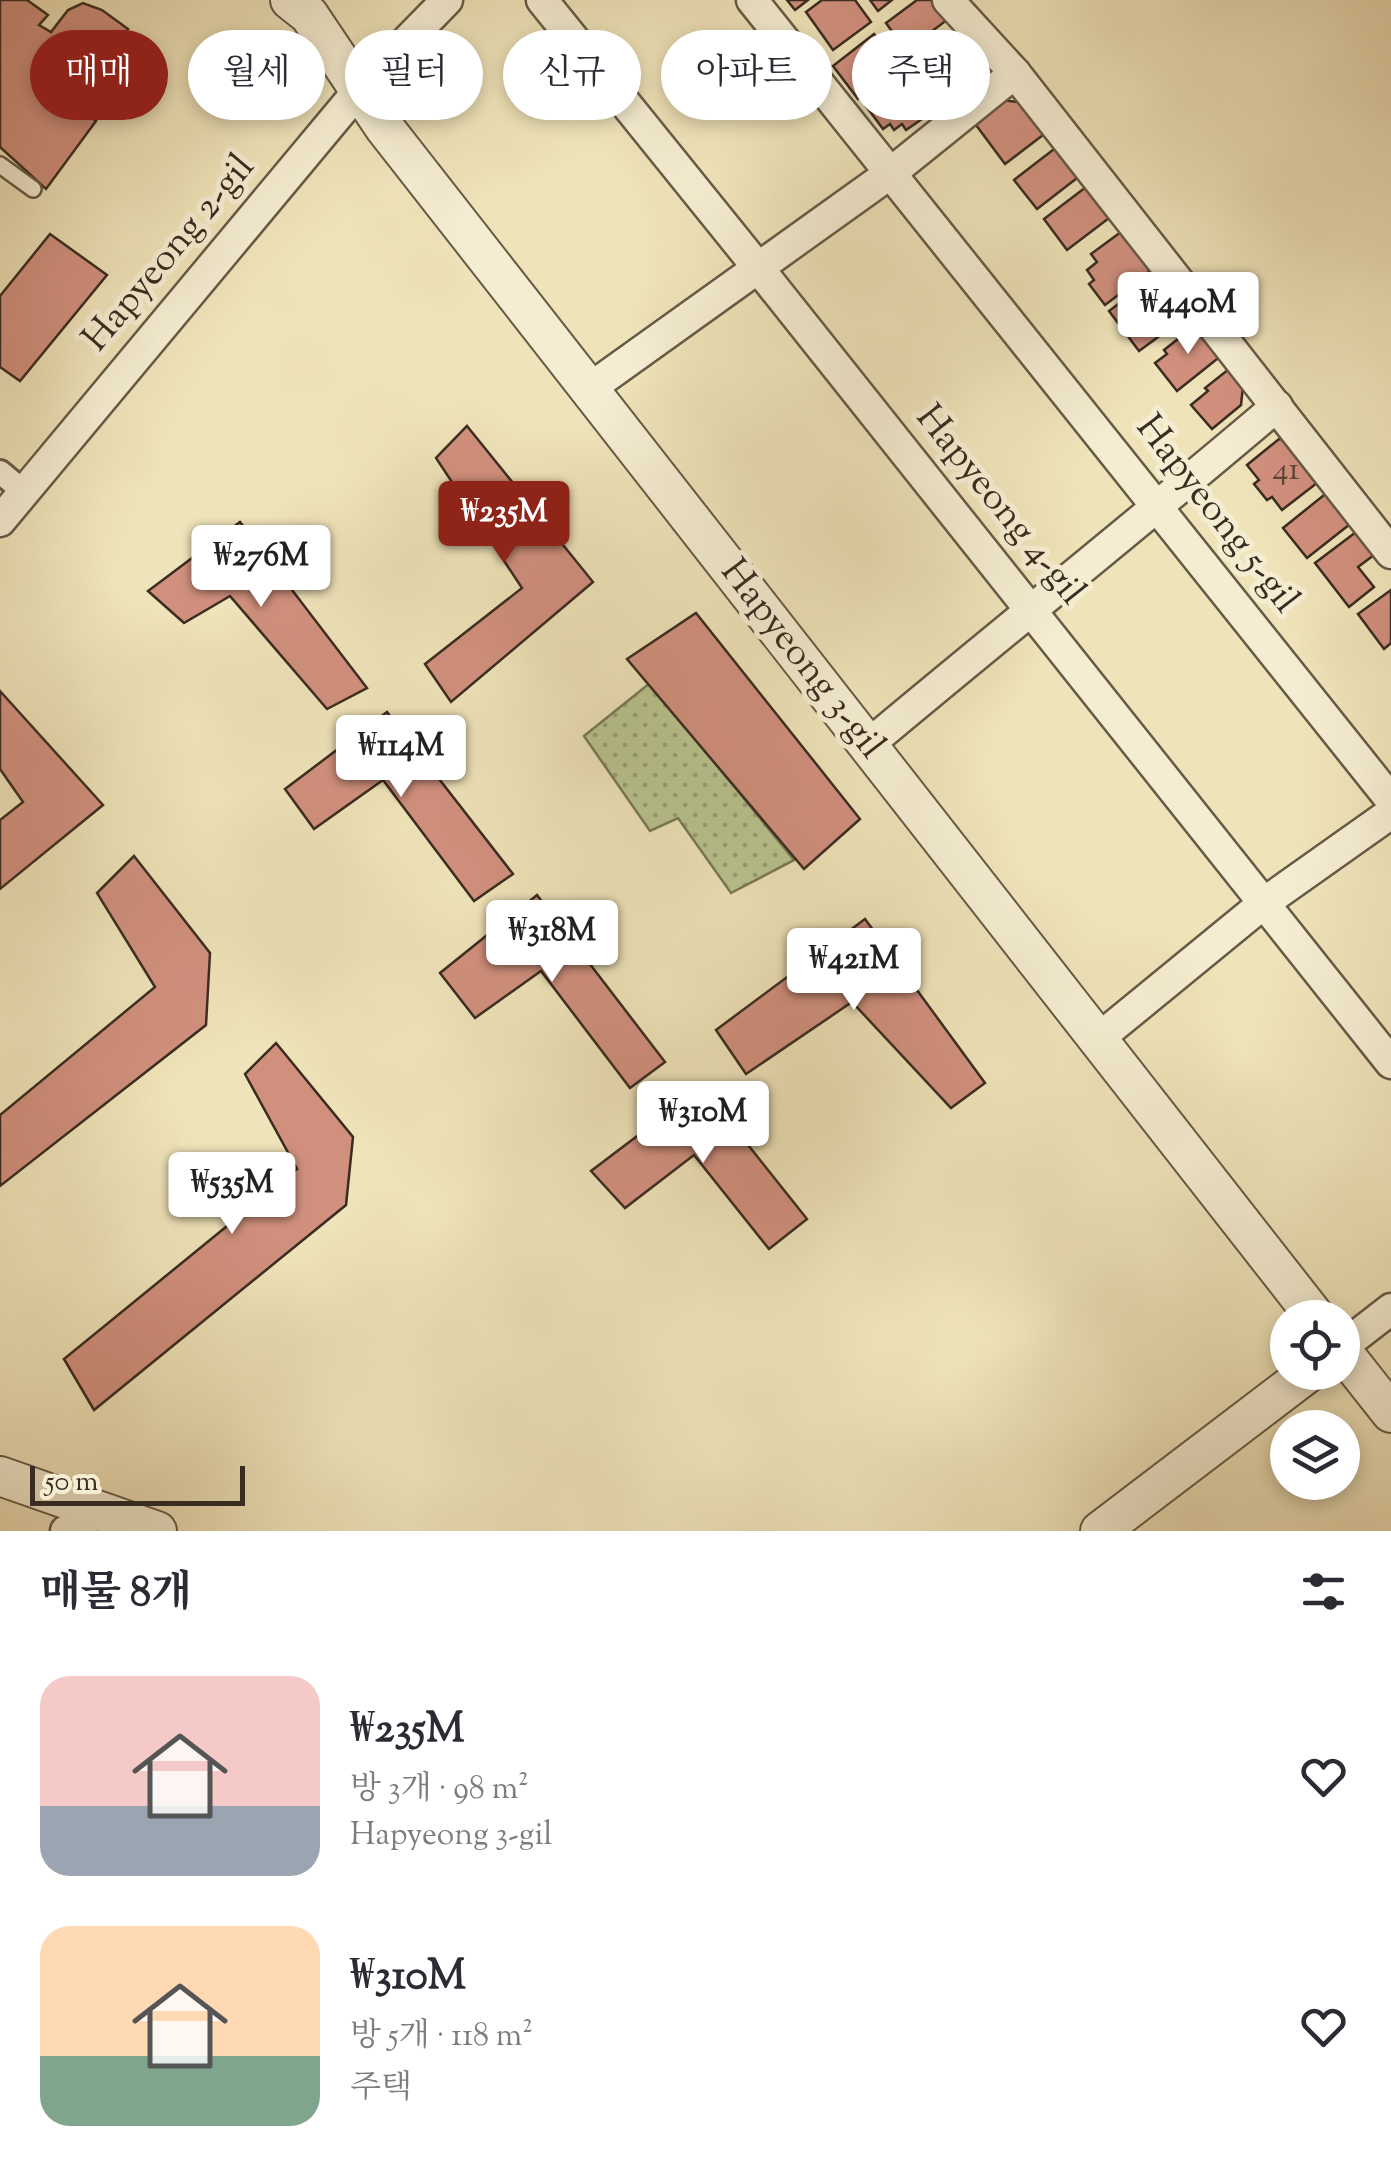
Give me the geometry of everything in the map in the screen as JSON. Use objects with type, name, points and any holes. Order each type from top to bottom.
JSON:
[{"type":"street","name":"Hapyeong 3-gil","points":[[290,0],[309,15],[345,69]]},
{"type":"street","name":"Hapyeong 2-gil","points":[[418,30],[448,0]]},
{"type":"street","name":"Hapyeong 4-gil","points":[[542,0],[1391,1063]]},
{"type":"street","name":"Hapyeong 5-gil","points":[[752,0],[1391,800]]},
{"type":"street","points":[[948,0],[1016,73],[1391,552]]},
{"type":"street","points":[[590,389],[892,172],[1016,73]]},
{"type":"street","name":"Hapyeong 2-gil","points":[[0,521],[345,107]]},
{"type":"street","name":"Hapyeong 3-gil","points":[[379,120],[1302,1300]]},
{"type":"street","points":[[868,745],[1277,406]]},
{"type":"street","points":[[0,472],[24,492]]},
{"type":"street","points":[[1098,1039],[1264,903],[1391,813]]},
{"type":"street","points":[[1360,1334],[1391,1308]]},
{"type":"street","points":[[1360,1373],[1391,1413]]},
{"type":"street","points":[[1100,1531],[1285,1390]]},
{"type":"street","points":[[0,1476],[158,1531]]},
{"type":"street","points":[[66,1531],[102,1511]]},
{"type":"lane","points":[[0,165],[33,189]]},
{"type":"green space","points":[[650,683],[794,860],[731,893],[678,818],[650,831],[584,736]]},
{"type":"building","points":[[0,0],[27,0],[48,15],[39,25],[48,30],[30,30],[30,120],[96,121],[46,189],[0,147]]},
{"type":"building","points":[[787,0],[808,0],[795,10]]},
{"type":"building","points":[[822,0],[855,0],[871,22],[860,30],[852,30],[852,36],[833,50],[832,30],[819,30],[806,12]]},
{"type":"building","points":[[870,0],[892,0],[878,11]]},
{"type":"building","points":[[917,0],[940,0],[952,16],[934,30],[891,30],[886,23]]},
{"type":"building","points":[[83,3],[102,10],[128,29],[53,30],[68,10]]},
{"type":"building","points":[[852,51],[852,91],[833,66]]},
{"type":"building","points":[[1001,100],[1026,103],[1047,132],[1005,164],[973,121],[990,120],[990,108]]},
{"type":"building","points":[[876,120],[921,120],[906,130],[902,124],[894,130],[890,124],[883,129]]},
{"type":"building","points":[[1058,146],[1081,175],[1037,209],[1014,180]]},
{"type":"building","points":[[1090,184],[1113,215],[1067,250],[1044,219]]},
{"type":"building","points":[[1125,229],[1155,267],[1105,305],[1089,284],[1094,280],[1087,270],[1097,262],[1091,254]]},
{"type":"building","points":[[50,234],[107,275],[20,381],[0,367],[0,296]]},
{"type":"building","points":[[1137,290],[1152,310],[1175,292],[1191,313],[1139,351],[1109,311]]},
{"type":"building","points":[[1197,324],[1222,355],[1177,391],[1155,363],[1167,354],[1164,350]]},
{"type":"building","points":[[1229,369],[1243,386],[1241,405],[1212,429],[1191,405]]},
{"type":"building","points":[[467,426],[593,582],[451,702],[425,664],[522,588],[436,458]]},
{"type":"building","points":[[1279,439],[1299,442],[1326,476],[1282,510],[1254,484],[1259,480],[1247,465]]},
{"type":"building","points":[[1334,487],[1359,517],[1307,558],[1283,528]]},
{"type":"building","points":[[240,522],[367,688],[327,709],[230,596],[184,623],[148,591]]},
{"type":"building","points":[[1364,526],[1382,549],[1358,567],[1374,587],[1349,607],[1315,563]]},
{"type":"building","points":[[1391,590],[1391,643],[1384,649],[1358,614]]},
{"type":"building","points":[[696,613],[860,819],[804,869],[627,659]]},
{"type":"building","points":[[0,691],[103,805],[0,889],[0,820],[23,802],[0,769]]},
{"type":"building","points":[[387,712],[513,874],[474,901],[383,780],[314,829],[285,789]]},
{"type":"building","points":[[134,856],[210,953],[206,1025],[0,1186],[0,1115],[155,987],[97,893]]},
{"type":"building","points":[[537,895],[665,1062],[630,1088],[541,971],[475,1018],[440,973]]},
{"type":"building","points":[[865,919],[985,1083],[951,1108],[852,1002],[746,1074],[716,1030]]},
{"type":"building","points":[[276,1043],[353,1137],[346,1205],[94,1410],[64,1359],[297,1169],[245,1074]]},
{"type":"building","points":[[702,1087],[807,1219],[769,1249],[694,1155],[625,1208],[591,1171]]}]
